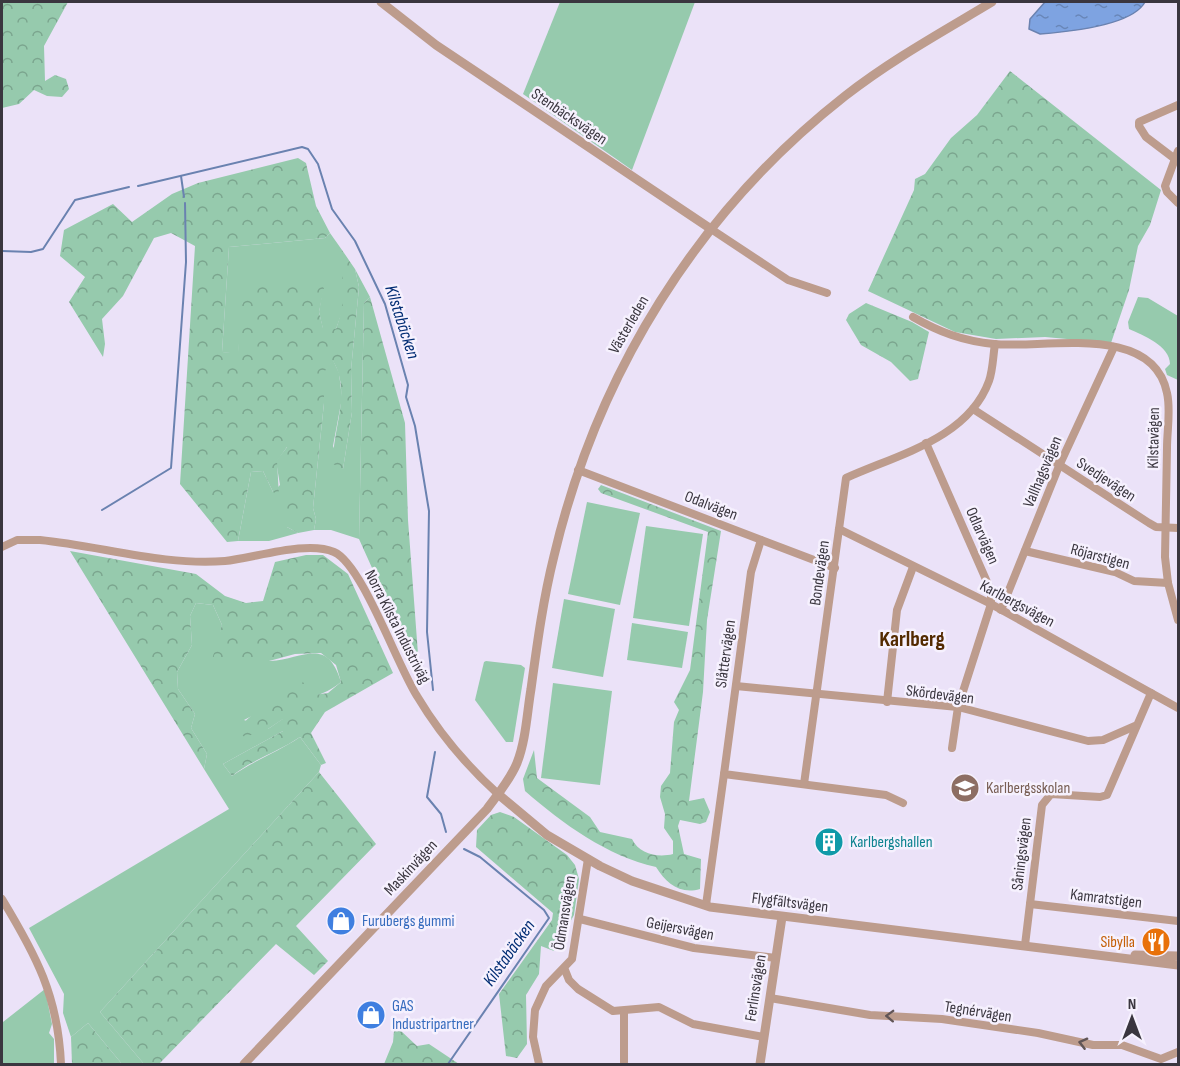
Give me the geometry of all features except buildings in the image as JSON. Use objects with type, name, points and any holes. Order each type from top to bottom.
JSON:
[{"type":"street","name":"Stenbäcksvägen","points":[[381,2],[411,27],[711,229]]},
{"type":"street","name":"Västerleden","points":[[498,794],[513,772],[520,753],[548,582],[578,470],[603,406],[632,347],[667,289],[711,229],[756,178],[837,103],[880,70],[992,2]]},
{"type":"street","points":[[1175,159],[1146,136],[1138,126],[1139,122],[1179,105]]},
{"type":"street","points":[[1179,151],[1165,186],[1167,192],[1179,203]]},
{"type":"street","points":[[711,229],[788,280],[827,293]]},
{"type":"street","name":"Kilstavägen","points":[[913,317],[950,336],[995,344],[1058,342],[1114,347],[1133,352],[1151,364],[1167,393],[1165,557],[1168,584],[1179,621]]},
{"type":"street","name":"Bondevägen","points":[[804,784],[846,478],[926,443],[954,428],[973,409],[990,380],[995,344]]},
{"type":"street","name":"Vallhagsvägen","points":[[1001,610],[1059,466],[1114,347]]},
{"type":"street","name":"Svedjevägen","points":[[973,409],[1149,524],[1166,528]]},
{"type":"street","name":"Odlarvägen","points":[[926,443],[991,591],[991,604]]},
{"type":"street","name":"Odalvägen","points":[[578,470],[835,568]]},
{"type":"street","points":[[1166,528],[1179,528]]},
{"type":"street","name":"Karlbergsvägen","points":[[839,530],[991,604],[1179,708]]},
{"type":"street","name":"Norra Kilsta Industriväg","points":[[2,546],[17,540],[56,542],[197,561],[226,561],[311,548],[333,551],[343,557],[357,577],[401,669],[427,712],[462,759],[498,794]]},
{"type":"street","name":"Slåttervägen","points":[[706,906],[751,572],[761,540]]},
{"type":"street","name":"Röjarstigen","points":[[1025,551],[1115,572],[1134,581],[1168,584]]},
{"type":"street","points":[[887,702],[897,609],[913,567]]},
{"type":"street","points":[[951,748],[958,707],[991,604]]},
{"type":"street","name":"Skördevägen","points":[[736,686],[958,707],[1088,741],[1103,740],[1135,726]]},
{"type":"street","name":"Såningsvägen","points":[[1026,945],[1042,805],[1045,798],[1058,793],[1100,797],[1107,795],[1151,693]]},
{"type":"street","points":[[724,774],[886,795],[903,803]]},
{"type":"street","name":"Flygfältsvägen","points":[[498,794],[547,835],[588,859],[632,881],[706,906],[1179,965]]},
{"type":"street","name":"Maskinvägen","points":[[244,1065],[488,809],[498,794]]},
{"type":"street","name":"Ödmansvägen","points":[[539,1065],[533,1037],[535,1010],[546,986],[565,970],[576,947],[588,859]]},
{"type":"street","points":[[2,899],[35,954],[48,985],[56,1012],[61,1065]]},
{"type":"street","name":"Kamratstigen","points":[[1030,904],[1179,921]]},
{"type":"street","name":"Ferlinsvägen","points":[[760,1065],[782,917]]},
{"type":"street","name":"Geijersvägen","points":[[580,919],[694,948],[776,958]]},
{"type":"street","name":"Flygfältsvägen","points":[[1109,955],[1179,956]]},
{"type":"street","points":[[565,970],[569,980],[591,999],[614,1011],[624,1012],[659,1007],[693,1024],[764,1037]]},
{"type":"street","name":"Tegnérvägen","points":[[770,998],[870,1015],[942,1018],[1038,1033],[1093,1045],[1122,1045],[1161,1059],[1179,1052]]},
{"type":"street","points":[[624,1012],[624,1065]]},
{"type":"green space","points":[[2,2],[68,2],[44,46],[45,81],[55,75],[66,79],[69,89],[62,97],[47,96],[34,90],[19,104],[2,108]]},
{"type":"green space","points":[[560,2],[695,2],[632,170],[523,94]]},
{"type":"green space","points":[[1010,71],[1161,190],[1150,225],[1138,246],[1129,290],[1111,343],[1045,337],[996,339],[955,332],[868,291],[914,190],[915,179],[925,174],[951,138],[977,115]]},
{"type":"green space","points":[[298,158],[306,163],[316,206],[330,233],[325,238],[229,247],[222,352],[238,353],[240,313],[248,294],[275,282],[315,280],[324,288],[319,312],[323,328],[336,329],[343,298],[342,250],[355,269],[359,287],[351,370],[352,412],[343,469],[333,464],[341,386],[333,361],[324,372],[324,403],[313,508],[316,519],[314,530],[298,533],[287,527],[287,447],[277,461],[279,496],[273,492],[263,471],[251,472],[238,541],[227,542],[180,484],[195,246],[171,233],[154,238],[123,296],[102,319],[105,344],[103,357],[69,302],[85,277],[60,256],[64,230],[113,204],[132,222],[172,194],[198,183]]},
{"type":"green space","points":[[330,233],[342,250],[343,309],[336,329],[323,329],[319,312],[323,288],[243,302],[238,354],[222,352],[229,247],[325,238]]},
{"type":"green space","points":[[355,269],[370,297],[364,303],[359,539],[331,530],[314,530],[316,519],[313,508],[324,403],[324,371],[333,360],[339,373],[342,398],[333,446],[343,469],[352,412],[351,370],[359,287]]},
{"type":"green space","points":[[370,297],[405,423],[408,520],[418,654],[404,639],[359,539],[364,303]]},
{"type":"green space","points":[[1138,297],[1148,298],[1178,316],[1178,380],[1167,375],[1165,369],[1170,364],[1166,352],[1148,338],[1129,329],[1128,322]]},
{"type":"green space","points":[[866,303],[912,322],[929,332],[918,379],[910,381],[891,362],[861,345],[846,320],[849,314]]},
{"type":"green space","points":[[288,446],[287,527],[298,533],[269,541],[238,541],[251,472],[263,471],[273,492],[280,485],[276,461]]},
{"type":"green space","points":[[601,485],[721,531],[707,620],[703,692],[689,801],[704,798],[710,812],[706,822],[700,824],[680,820],[678,826],[684,854],[701,859],[700,889],[680,889],[669,883],[656,867],[603,847],[570,827],[525,791],[523,779],[534,750],[537,778],[590,817],[600,832],[632,839],[639,848],[649,854],[673,854],[673,841],[664,828],[665,814],[660,797],[661,786],[670,773],[674,722],[679,710],[674,702],[690,670],[708,532],[601,493],[598,489]]},
{"type":"green space","points":[[587,502],[640,513],[620,605],[568,594]]},
{"type":"green space","points":[[646,526],[703,534],[689,626],[633,618]]},
{"type":"green space","points":[[70,551],[196,574],[225,596],[246,603],[263,601],[275,562],[306,555],[323,555],[348,574],[393,673],[325,712],[311,733],[326,763],[321,765],[300,737],[232,776],[223,764],[283,731],[283,719],[268,729],[245,737],[236,732],[265,704],[300,679],[315,695],[328,693],[341,682],[336,665],[321,653],[295,654],[269,661],[211,663],[222,625],[213,605],[196,603],[190,616],[192,645],[177,672],[178,689],[195,714],[191,728],[207,754],[204,769]]},
{"type":"green space","points":[[564,599],[615,609],[603,677],[552,668]]},
{"type":"green space","points":[[196,603],[213,605],[222,625],[219,640],[252,656],[270,661],[304,655],[321,655],[329,659],[341,682],[308,699],[268,710],[244,720],[268,729],[284,718],[283,731],[223,764],[232,776],[300,737],[321,765],[319,772],[100,1012],[144,1064],[122,1064],[88,1023],[71,1037],[63,1013],[64,994],[29,928],[229,809],[204,769],[207,754],[191,728],[195,714],[178,689],[177,672],[192,645],[190,616]]},
{"type":"green space","points":[[632,623],[688,632],[682,668],[627,660]]},
{"type":"green space","points":[[486,661],[521,665],[525,668],[513,742],[506,742],[475,700]]},
{"type":"green space","points":[[553,683],[612,691],[600,785],[541,778]]},
{"type":"green space","points":[[319,772],[376,844],[296,926],[328,961],[314,975],[276,944],[159,1064],[144,1064],[100,1012]]},
{"type":"green space","points":[[500,812],[514,817],[567,855],[575,865],[579,879],[574,915],[554,951],[541,946],[539,974],[526,995],[527,1044],[517,1058],[506,1056],[499,994],[552,920],[553,913],[476,847],[477,830],[491,815]]},
{"type":"green space","points":[[45,989],[52,1024],[49,1033],[54,1039],[54,1063],[2,1064],[3,1022]]},
{"type":"green space","points":[[88,1023],[122,1064],[72,1064],[71,1037]]},
{"type":"green space","points":[[400,1030],[417,1046],[429,1044],[459,1064],[384,1064],[393,1042],[394,1031]]},
{"type":"water","points":[[1045,2],[1145,2],[1127,17],[1113,22],[1040,34],[1029,29],[1030,19]]},
{"type":"waterway","name":"Kilstabäcken","points":[[138,186],[302,147],[308,149],[318,164],[332,209],[355,241],[385,304],[408,385],[406,397],[415,426],[429,511],[427,632],[433,690]]},
{"type":"waterway","points":[[181,176],[184,197]]},
{"type":"waterway","name":"Kilstabäcken","points":[[2,251],[31,252],[43,249],[75,200],[129,187]]},
{"type":"waterway","points":[[102,510],[171,468],[186,262],[185,203]]},
{"type":"waterway","name":"Kilstabäcken","points":[[435,752],[427,797],[441,814],[446,832]]},
{"type":"waterway","name":"Kilstabäcken","points":[[448,1064],[549,918],[544,910],[480,857],[464,849]]},
{"type":"place","name":"Karlbergsskolan","points":[[965,788]]},
{"type":"place","name":"Karlbergshallen","points":[[829,842]]},
{"type":"place","name":"Furubergs gummi","points":[[341,921]]},
{"type":"place","name":"Sibylla","points":[[1156,942]]},
{"type":"place","name":"GAS Industripartner","points":[[371,1015]]},
{"type":"district","name":"Karlberg","points":[[912,639]]}]
